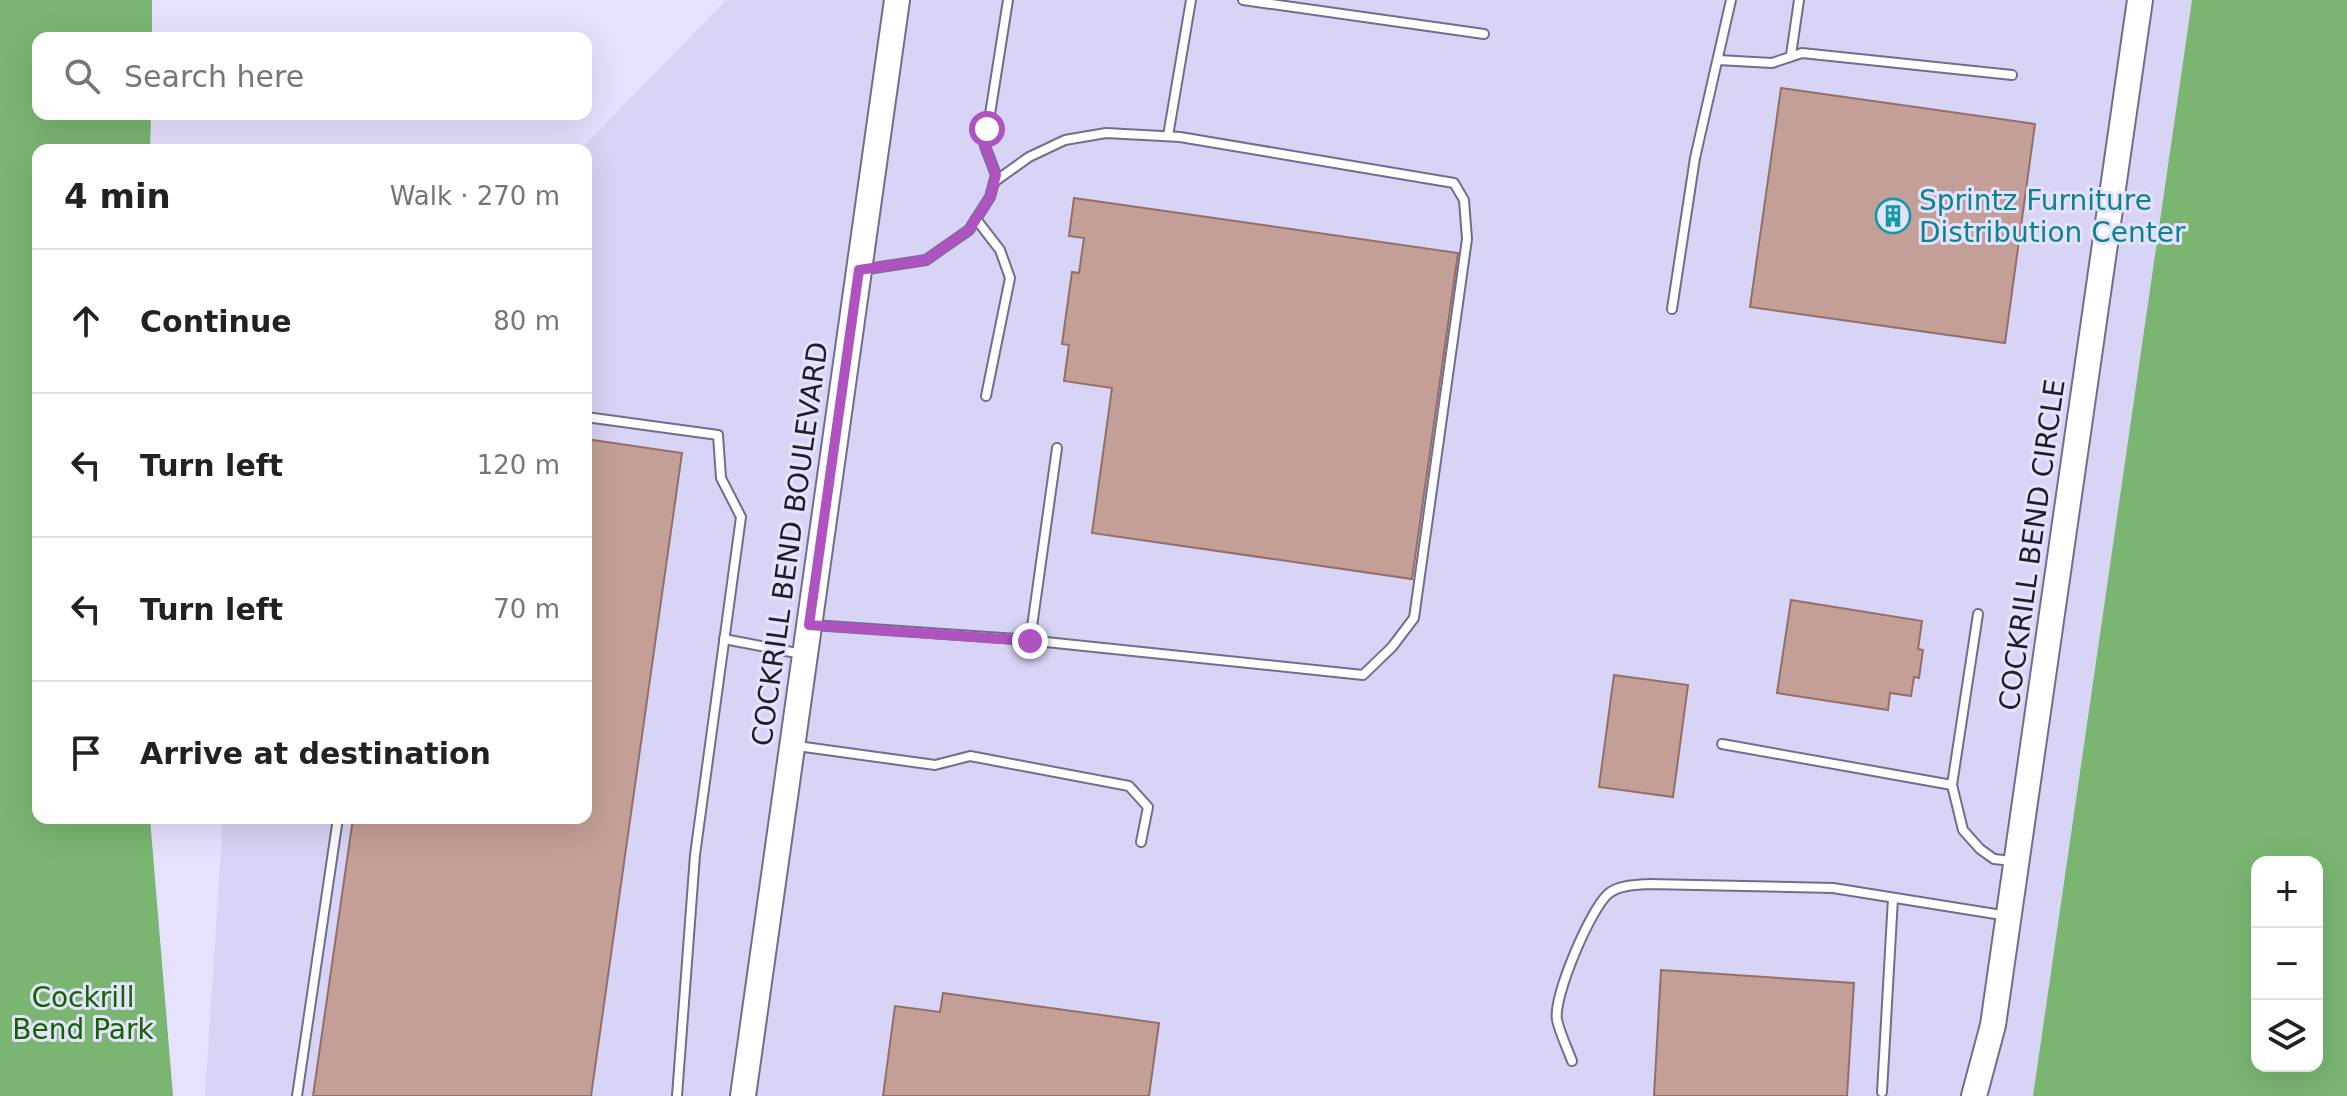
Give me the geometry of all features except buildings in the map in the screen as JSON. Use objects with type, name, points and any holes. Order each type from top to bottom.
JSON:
[{"type":"street","name":"COCKRILL BEND BOULEVARD","points":[[743,1096],[897,0]]},
{"type":"street","name":"COCKRILL BEND CIRCLE","points":[[1974,1096],[1993,1025],[2140,0]]},
{"type":"lane","points":[[859,270],[926,260],[969,230],[990,197],[996,175],[985,146],[1008,0]]},
{"type":"lane","points":[[1168,136],[1191,0]]},
{"type":"lane","points":[[1243,0],[1484,34]]},
{"type":"lane","points":[[1672,309],[1695,158],[1731,0]]},
{"type":"lane","points":[[1791,55],[1799,0]]},
{"type":"lane","points":[[1718,60],[1772,63],[1802,53],[2012,75]]},
{"type":"lane","points":[[809,625],[1030,641],[1363,675],[1392,647],[1414,618],[1467,239],[1464,200],[1454,183],[1168,136],[1106,133],[1065,140],[1029,157],[994,182]]},
{"type":"lane","points":[[976,219],[1000,250],[1010,278],[986,396]]},
{"type":"lane","points":[[592,418],[718,435],[721,478],[741,517],[695,855],[677,1096]]},
{"type":"lane","points":[[1030,641],[1057,448]]},
{"type":"lane","points":[[1978,614],[1952,785],[1963,830],[1994,859],[2017,862]]},
{"type":"lane","points":[[724,639],[805,655]]},
{"type":"lane","points":[[1722,744],[1952,785]]},
{"type":"lane","points":[[792,745],[935,765],[970,756],[1129,786],[1148,807],[1141,842]]},
{"type":"lane","points":[[297,1096],[337,824]]},
{"type":"lane","points":[[1572,1061],[1556,1018],[1564,978],[1596,911],[1608,894],[1622,887],[1665,884],[1833,888],[2008,916]]},
{"type":"lane","points":[[1882,1092],[1893,898]]},
{"type":"shaded area","points":[[726,0],[2192,0],[2033,1096],[205,1096],[223,824],[592,824],[592,144],[586,144]]},
{"type":"green space","name":"Cockrill Bend Park","points":[[0,0],[152,0],[152,32],[32,32],[32,120],[151,120],[150,144],[32,144],[32,824],[150,824],[173,1096],[0,1096]]},
{"type":"green space","points":[[2192,0],[2347,0],[2347,1096],[2033,1096]]},
{"type":"place","name":"Sprintz Furniture Distribution Center","points":[[1893,216]]},
{"type":"route","points":[[987,129],[985,146],[996,175],[990,197],[969,230],[926,260],[859,270],[809,625],[1030,641]]}]
